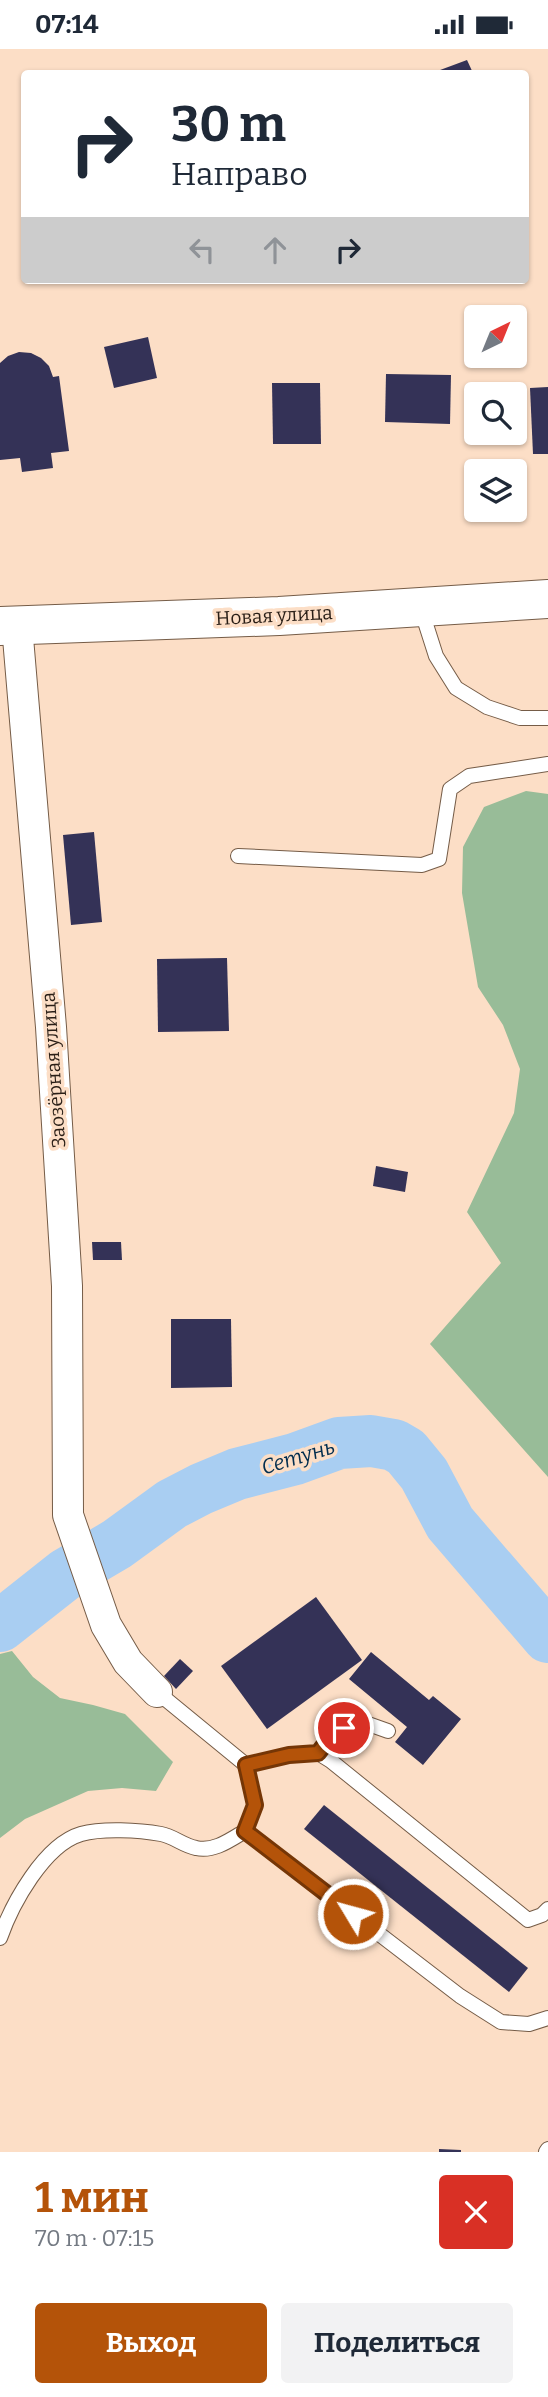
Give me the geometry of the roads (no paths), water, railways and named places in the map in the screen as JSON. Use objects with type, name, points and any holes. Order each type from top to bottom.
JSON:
[{"type":"street","name":"Новая улица","points":[[8,626],[279,616],[548,599]]},
{"type":"street","name":"Заозёрная улица","points":[[8,626],[51,1027],[67,1286],[68,1515],[106,1625],[128,1662],[157,1692]]},
{"type":"lane","points":[[420,607],[436,656],[456,688],[487,707],[520,718],[548,718]]},
{"type":"lane","points":[[238,856],[422,865],[439,859],[450,789],[469,776],[548,764]]},
{"type":"lane","points":[[0,1938],[6,1921],[34,1872],[54,1851],[78,1835],[103,1831],[163,1834],[196,1848],[220,1846],[245,1831],[255,1805],[246,1765],[157,1692]]},
{"type":"lane","points":[[318,1753],[332,1735],[357,1720],[388,1731]]},
{"type":"lane","points":[[246,1765],[289,1755],[318,1753],[528,1920],[542,1915],[548,1909]]},
{"type":"lane","points":[[245,1831],[460,1996],[500,2022],[529,2024],[548,2018]]},
{"type":"waterway","name":"Сетунь","points":[[0,1626],[66,1574],[117,1544],[172,1504],[201,1489],[237,1474],[295,1459],[339,1443],[371,1441],[394,1445],[406,1452],[424,1474],[450,1523],[548,1637]]}]
